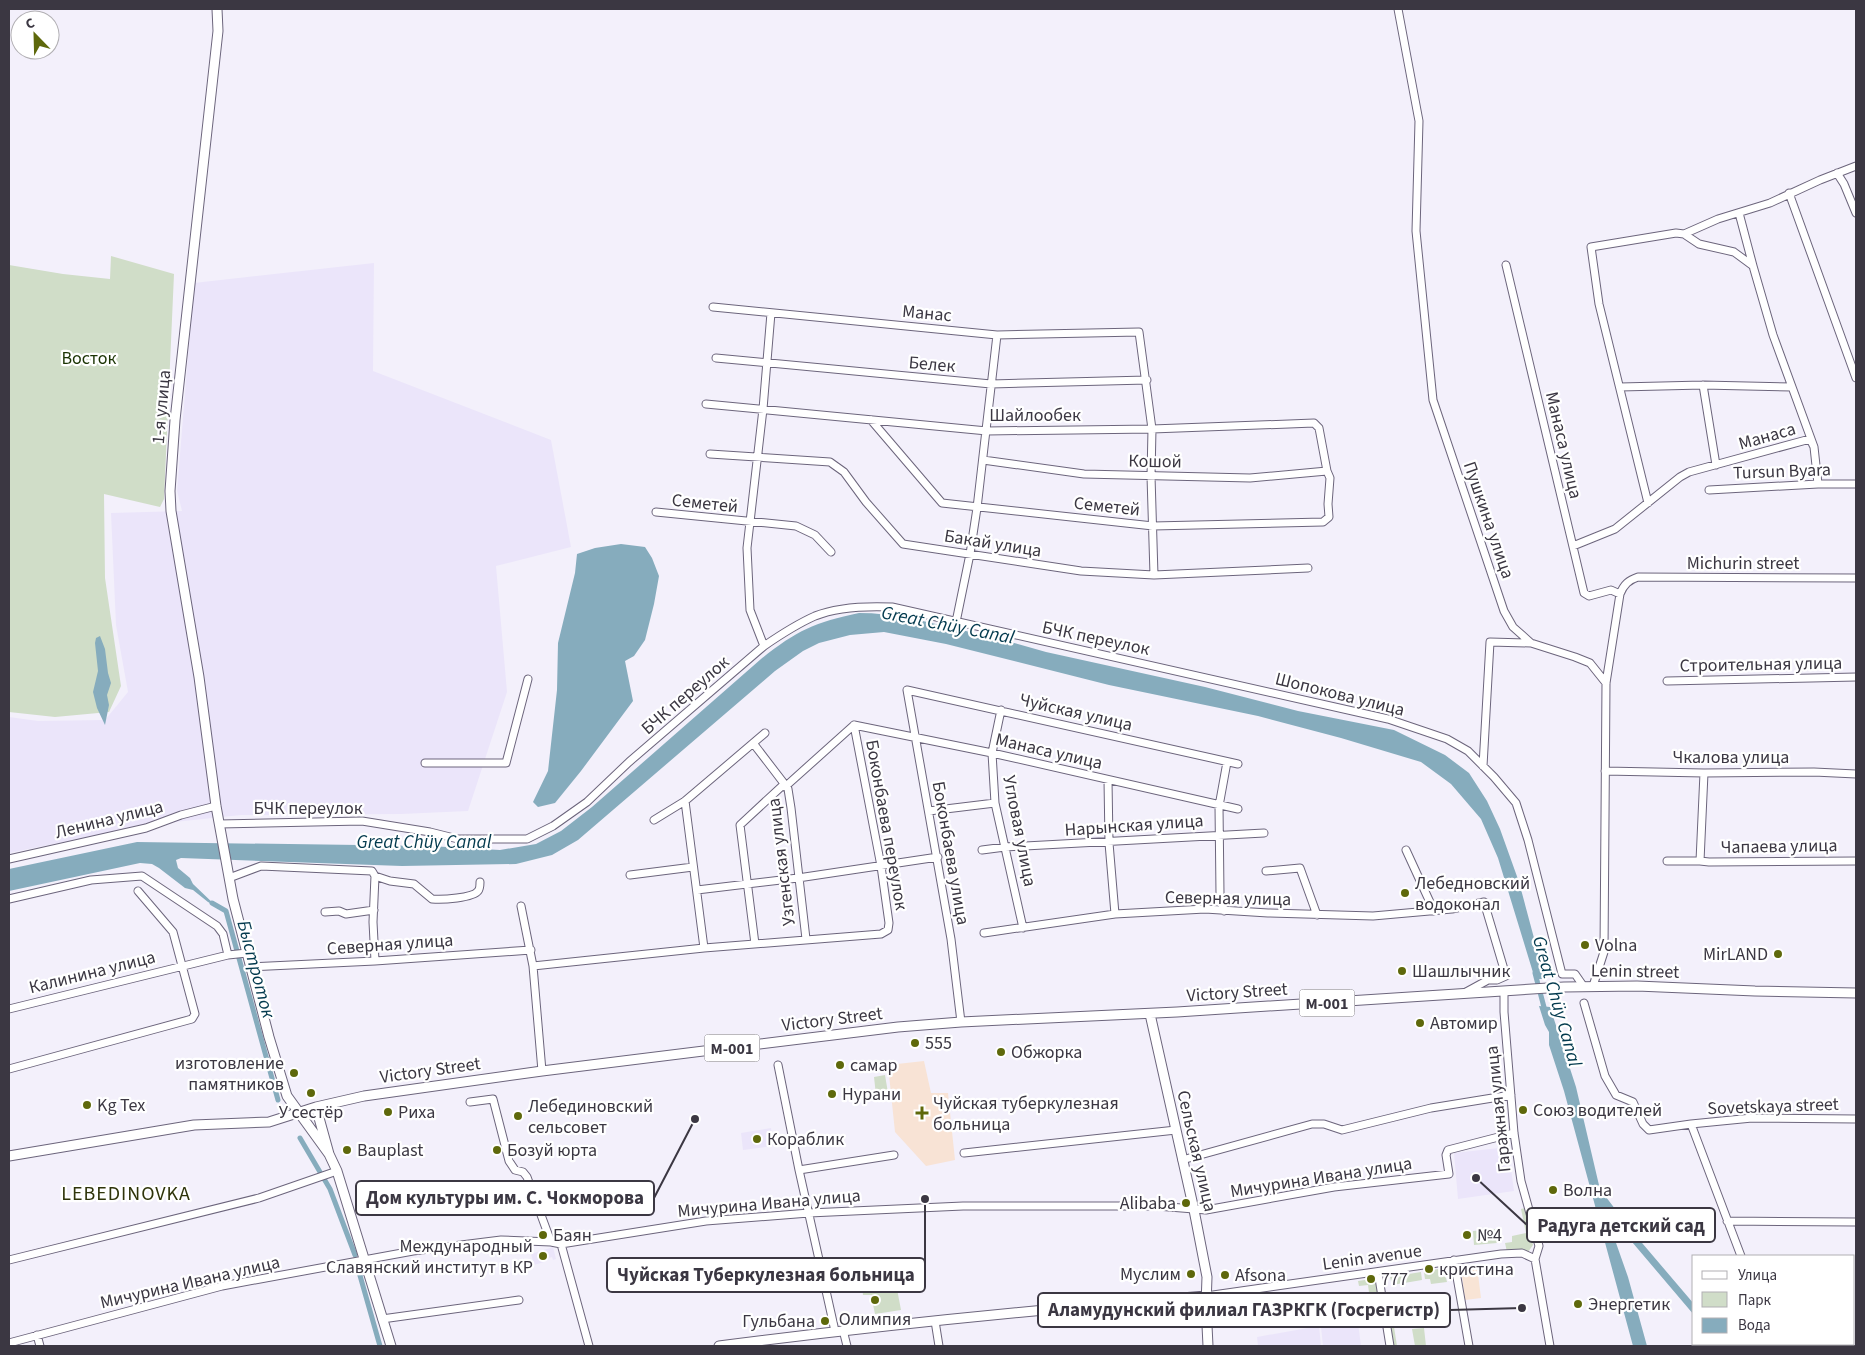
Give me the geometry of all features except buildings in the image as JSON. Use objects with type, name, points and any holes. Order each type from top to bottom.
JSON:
[{"type":"main road","name":"1-я улица","points":[[217,9],[218,31],[175,420],[170,491],[171,510],[199,677],[216,806],[229,878]]},
{"type":"main road","points":[[229,878],[237,954],[251,967],[280,1077],[287,1096],[329,1154]]},
{"type":"main road","name":"Lenin street","points":[[1518,990],[1588,986],[1856,992]]},
{"type":"main road","name":"Victory Street","points":[[9,1156],[194,1126],[269,1122],[316,1107],[364,1096],[542,1071],[879,1030],[961,1022],[1150,1014],[1518,990]]},
{"type":"main road","name":"Сельская улица","points":[[1150,1014],[1207,1277],[1208,1346]]},
{"type":"main road","points":[[316,1107],[329,1154],[337,1171],[391,1346]]},
{"type":"main road","points":[[719,1346],[935,1321],[1206,1296]]},
{"type":"street","name":"Пушкина улица","points":[[1398,9],[1419,121],[1416,231],[1433,400],[1504,611],[1513,626],[1531,644],[1575,657],[1590,664],[1606,683]]},
{"type":"street","points":[[1684,234],[1704,224],[1770,203],[1789,193],[1856,166]]},
{"type":"street","points":[[1837,173],[1844,184],[1856,213]]},
{"type":"street","points":[[1789,193],[1856,378]]},
{"type":"street","points":[[1739,213],[1773,335],[1810,439]]},
{"type":"street","points":[[1648,503],[1599,304],[1591,247],[1676,233],[1684,234],[1697,243],[1734,252],[1753,266]]},
{"type":"street","name":"Манаса улица","points":[[1506,265],[1584,593],[1589,596],[1611,590],[1622,590]]},
{"type":"street","name":"Манас","points":[[713,307],[997,335],[1139,332],[1146,380]]},
{"type":"street","points":[[764,646],[750,610],[747,548],[763,409],[771,313]]},
{"type":"street","points":[[956,622],[977,508],[997,335]]},
{"type":"street","name":"Белек","points":[[716,358],[991,384],[1146,380]]},
{"type":"street","points":[[1146,380],[1152,429],[1151,476],[1154,575]]},
{"type":"street","points":[[1620,387],[1703,385],[1792,386]]},
{"type":"street","name":"Манаса","points":[[1703,385],[1716,465]]},
{"type":"street","name":"Шайлообек","points":[[706,404],[987,431],[1152,429],[1314,424],[1319,428],[1327,471]]},
{"type":"street","name":"Семетей","points":[[871,420],[942,503],[977,508],[1153,526],[1326,521],[1329,517],[1330,478],[1327,471]]},
{"type":"street","name":"Манаса","points":[[1573,546],[1616,529],[1680,477],[1689,472],[1810,439],[1814,447],[1818,484]]},
{"type":"street","name":"Бакай улица","points":[[710,454],[830,462],[844,472],[866,502],[880,516],[902,544],[1081,571],[1154,575],[1308,568]]},
{"type":"street","name":"Кошой","points":[[983,460],[1084,474],[1250,478],[1327,471]]},
{"type":"street","name":"Tursun Byara","points":[[1709,490],[1818,484],[1856,484]]},
{"type":"street","name":"Семетей","points":[[656,512],[750,523],[796,526],[815,535],[831,552]]},
{"type":"street","name":"Michurin street","points":[[1622,590],[1630,580],[1638,577],[1856,578]]},
{"type":"street","points":[[1588,986],[1604,952],[1606,683],[1622,590]]},
{"type":"street","name":"БЧК переулок","points":[[219,824],[362,821],[430,832],[458,839],[528,839],[553,826],[588,802],[630,762],[764,646],[787,630],[817,616],[862,606],[892,606],[956,622],[1180,671]]},
{"type":"street","points":[[1483,766],[1490,642],[1531,644]]},
{"type":"street","name":"Шопокова улица","points":[[1180,671],[1388,719],[1447,739],[1468,751],[1516,802],[1528,840],[1562,974],[1575,974],[1588,986]]},
{"type":"street","name":"Строительная улица","points":[[1666,681],[1856,677]]},
{"type":"street","points":[[425,763],[506,763],[528,679]]},
{"type":"street","name":"Чуйская улица","points":[[907,690],[1238,764]]},
{"type":"street","name":"Боконбаева улица","points":[[907,690],[952,938],[961,1022]]},
{"type":"street","name":"Угловая улица","points":[[1001,710],[992,753],[995,803],[1023,928]]},
{"type":"street","points":[[755,944],[740,825],[854,724]]},
{"type":"street","name":"Манаса улица","points":[[854,724],[992,753],[1238,809]]},
{"type":"street","name":"Боконбаева переулок","points":[[806,939],[881,934],[888,930],[890,923],[854,724]]},
{"type":"street","points":[[654,820],[685,801],[765,733]]},
{"type":"street","points":[[753,743],[784,787]]},
{"type":"street","points":[[1224,911],[1220,894],[1219,806],[1227,762]]},
{"type":"street","name":"Чкалова улица","points":[[1606,771],[1856,774]]},
{"type":"street","name":"Чапаева улица","points":[[1704,773],[1700,861],[1856,860]]},
{"type":"street","points":[[1108,780],[1109,843],[1115,914]]},
{"type":"street","name":"Узгенская улица","points":[[784,787],[788,789],[806,939]]},
{"type":"street","points":[[685,801],[704,948]]},
{"type":"street","points":[[929,811],[995,803]]},
{"type":"street","name":"Ленина улица","points":[[9,859],[146,828],[181,815],[216,806]]},
{"type":"street","name":"Нарынская улица","points":[[982,850],[1005,847],[1109,843],[1219,834],[1264,833]]},
{"type":"street","points":[[1406,850],[1434,911]]},
{"type":"street","points":[[697,890],[798,878],[938,857]]},
{"type":"street","points":[[1667,861],[1700,861]]},
{"type":"street","points":[[229,878],[261,866],[372,872],[375,876],[390,881],[414,884],[432,900],[460,897],[475,893],[479,890],[480,882]]},
{"type":"street","points":[[630,875],[693,867]]},
{"type":"street","points":[[1266,871],[1300,868],[1317,915]]},
{"type":"street","points":[[9,898],[92,880],[142,876],[217,926],[237,954]]},
{"type":"street","points":[[375,876],[375,961]]},
{"type":"street","name":"Калинина улица","points":[[9,1069],[192,1019],[195,1014],[173,932],[138,891]]},
{"type":"street","name":"Северная улица","points":[[984,933],[1115,914],[1205,909],[1373,916],[1452,909],[1484,902],[1506,976],[1497,980],[1488,980],[1464,994]]},
{"type":"street","points":[[521,906],[531,950],[542,1071]]},
{"type":"street","points":[[325,912],[339,910],[346,914],[374,910]]},
{"type":"street","points":[[533,966],[806,939]]},
{"type":"street","name":"Северная улица","points":[[251,967],[375,961],[531,950]]},
{"type":"street","name":"Калинина улица","points":[[9,1009],[237,954]]},
{"type":"street","name":"Гаражная улица","points":[[1504,991],[1514,1133],[1521,1181],[1539,1246],[1537,1255],[1550,1346]]},
{"type":"street","name":"Sovetskaya street","points":[[1584,1003],[1605,1076],[1616,1095],[1633,1102],[1643,1124],[1649,1130],[1752,1118],[1856,1119]]},
{"type":"street","points":[[778,1065],[809,1213],[839,1331],[847,1346]]},
{"type":"street","points":[[1182,1160],[1312,1124],[1324,1124],[1342,1130],[1431,1108],[1511,1095]]},
{"type":"street","points":[[470,1102],[493,1099],[510,1161],[515,1170],[523,1172],[527,1177],[552,1242]]},
{"type":"street","points":[[1691,1124],[1741,1255]]},
{"type":"street","points":[[964,1153],[1176,1130]]},
{"type":"street","name":"Мичурина Ивана улица","points":[[9,1343],[222,1286],[413,1251],[501,1240],[561,1244],[706,1221],[809,1213],[964,1206],[1157,1206],[1210,1210],[1334,1187],[1449,1174],[1446,1155],[1448,1150],[1514,1133]]},
{"type":"street","points":[[799,1170],[894,1155]]},
{"type":"street","points":[[9,1260],[259,1198],[337,1171]]},
{"type":"street","points":[[1727,1221],[1856,1222]]},
{"type":"street","points":[[561,1244],[590,1346]]},
{"type":"street","name":"Lenin avenue","points":[[1206,1296],[1454,1260],[1518,1253],[1537,1255]]},
{"type":"street","points":[[1454,1260],[1469,1346]]},
{"type":"street","points":[[1378,1272],[1390,1346]]},
{"type":"street","points":[[382,1319],[519,1300]]},
{"type":"street","points":[[935,1321],[939,1346]]},
{"type":"street","points":[[37,1335],[40,1346]]},
{"type":"shaded area","points":[[374,263],[373,371],[551,440],[571,547],[496,566],[507,692],[468,811],[401,814],[241,815],[146,825],[9,853],[9,717],[38,721],[105,720],[128,692],[116,625],[111,513],[182,511],[177,491],[194,283]]},
{"type":"shaded area","name":"Чуйская туберкулезная больница","points":[[924,1061],[931,1093],[948,1093],[955,1160],[926,1166],[895,1132],[888,1065]]},
{"type":"shaded area","name":"Кораблик","points":[[771,1128],[773,1146],[743,1150],[741,1133]]},
{"type":"shaded area","points":[[1508,1147],[1514,1191],[1458,1199],[1454,1153]]},
{"type":"shaded area","name":"Международный Славянский институт в КР","points":[[553,1247],[556,1259],[553,1260],[552,1257],[534,1265],[531,1254]]},
{"type":"shaded area","points":[[1477,1266],[1481,1298],[1465,1300],[1461,1268]]},
{"type":"shaded area","points":[[1358,1323],[1361,1346],[1323,1346],[1321,1327]]},
{"type":"shaded area","points":[[1319,1326],[1321,1346],[1258,1346],[1257,1337]]},
{"type":"green space","name":"Восток","points":[[111,256],[174,274],[164,499],[160,507],[104,494],[105,578],[121,686],[109,712],[55,717],[9,712],[9,265],[63,274],[110,279]]},
{"type":"green space","points":[[885,1075],[888,1093],[876,1095],[874,1077]]},
{"type":"green space","points":[[1525,1208],[1533,1245],[1528,1252],[1517,1250],[1507,1252],[1505,1243],[1512,1242],[1512,1236],[1526,1233],[1521,1209]]},
{"type":"green space","points":[[1495,1229],[1497,1243],[1474,1245],[1473,1231]]},
{"type":"green space","points":[[1438,1269],[1447,1282],[1431,1284],[1430,1279],[1425,1279],[1424,1272]]},
{"type":"green space","points":[[1421,1272],[1422,1280],[1392,1285],[1390,1277]]},
{"type":"green space","points":[[894,1273],[901,1310],[875,1314],[871,1295],[863,1295],[861,1277]]},
{"type":"green space","points":[[1378,1278],[1384,1321],[1373,1322],[1368,1285],[1359,1286],[1358,1281]]},
{"type":"green space","points":[[1402,1304],[1402,1306],[1391,1308],[1397,1346],[1391,1346],[1385,1306]]},
{"type":"green space","points":[[1424,1328],[1426,1346],[1415,1346],[1412,1329]]},
{"type":"water","points":[[621,544],[645,547],[652,558],[659,576],[645,640],[634,656],[625,661],[633,701],[555,803],[538,807],[533,802],[548,771],[557,690],[558,643],[575,573],[577,554],[595,548]]},
{"type":"water","points":[[859,613],[884,614],[920,620],[1046,652],[1205,687],[1298,711],[1394,730],[1445,755],[1469,773],[1487,801],[1500,829],[1519,882],[1545,979],[1535,979],[1498,858],[1481,819],[1451,784],[1421,762],[1258,716],[1109,685],[946,644],[884,632],[850,635],[819,643],[803,651],[775,671],[578,840],[552,855],[516,864],[402,866],[181,858],[176,860],[178,868],[216,906],[193,890],[185,888],[152,864],[140,863],[9,891],[9,869],[137,842],[429,846],[500,850],[536,844],[561,831],[592,807],[773,649],[818,624]]},
{"type":"water","points":[[100,636],[105,649],[111,683],[107,695],[109,705],[105,725],[97,708],[93,692],[98,671],[95,643],[96,638]]},
{"type":"water","points":[[1539,1006],[1550,1007],[1576,1087],[1602,1198],[1606,1197],[1631,1230],[1692,1302],[1692,1313],[1621,1229],[1609,1223],[1628,1277],[1647,1346],[1633,1346],[1564,1091],[1549,1045],[1549,1032]]},
{"type":"waterway","name":"Быстроток","points":[[212,903],[226,911],[278,1100]]},
{"type":"waterway","name":"Great Chüy Canal","points":[[1535,973],[1545,1011]]},
{"type":"waterway","name":"Быстроток","points":[[300,1138],[330,1189],[355,1255]]},
{"type":"waterway","name":"Быстроток","points":[[359,1272],[380,1346]]},
{"type":"place","name":"Лебедновский водоконал","points":[[1405,893]]},
{"type":"place","name":"Volna","points":[[1585,945]]},
{"type":"place","name":"MirLAND","points":[[1778,954]]},
{"type":"place","name":"Шашлычник","points":[[1402,971]]},
{"type":"place","name":"Автомир","points":[[1420,1023]]},
{"type":"place","name":"555","points":[[915,1043]]},
{"type":"place","name":"Обжорка","points":[[1001,1052]]},
{"type":"place","name":"самар","points":[[840,1065]]},
{"type":"place","name":"изготовление памятников","points":[[294,1073]]},
{"type":"place","name":"У сестёр","points":[[311,1093]]},
{"type":"place","name":"Нурани","points":[[832,1094]]},
{"type":"place","name":"Kg Tex","points":[[87,1105]]},
{"type":"place","name":"Союз водителей","points":[[1523,1110]]},
{"type":"place","name":"Риха","points":[[388,1112]]},
{"type":"place","name":"Чуйская туберкулезная больница","points":[[922,1113]]},
{"type":"place","name":"Лебединовский сельсовет","points":[[518,1116]]},
{"type":"place","name":"Дом культуры им. С. Чокморова","points":[[695,1119]]},
{"type":"place","name":"Кораблик","points":[[757,1139]]},
{"type":"place","name":"Bauplast","points":[[347,1150]]},
{"type":"place","name":"Бозуй юрта","points":[[497,1150]]},
{"type":"place","name":"Радуга детский сад","points":[[1476,1178]]},
{"type":"place","name":"Волна","points":[[1553,1190]]},
{"type":"place","name":"Чуйская Туберкулезная больница","points":[[925,1199]]},
{"type":"place","name":"Alibaba","points":[[1186,1203]]},
{"type":"place","name":"Баян","points":[[543,1235]]},
{"type":"place","name":"№4","points":[[1467,1235]]},
{"type":"place","name":"Международный Славянский институт в КР","points":[[543,1256]]},
{"type":"place","name":"кристина","points":[[1429,1269]]},
{"type":"place","name":"Муслим","points":[[1191,1274]]},
{"type":"place","name":"Afsona","points":[[1225,1275]]},
{"type":"place","name":"777","points":[[1371,1279]]},
{"type":"place","name":"Олимпия","points":[[875,1300]]},
{"type":"place","name":"Энергетик","points":[[1578,1304]]},
{"type":"place","name":"Аламудунский филиал ГАЗРКГК (Госрегистр)","points":[[1522,1308]]},
{"type":"place","name":"Гульбана","points":[[825,1321]]},
{"type":"district","name":"LEBEDINOVKA","points":[[126,1193]]}]
